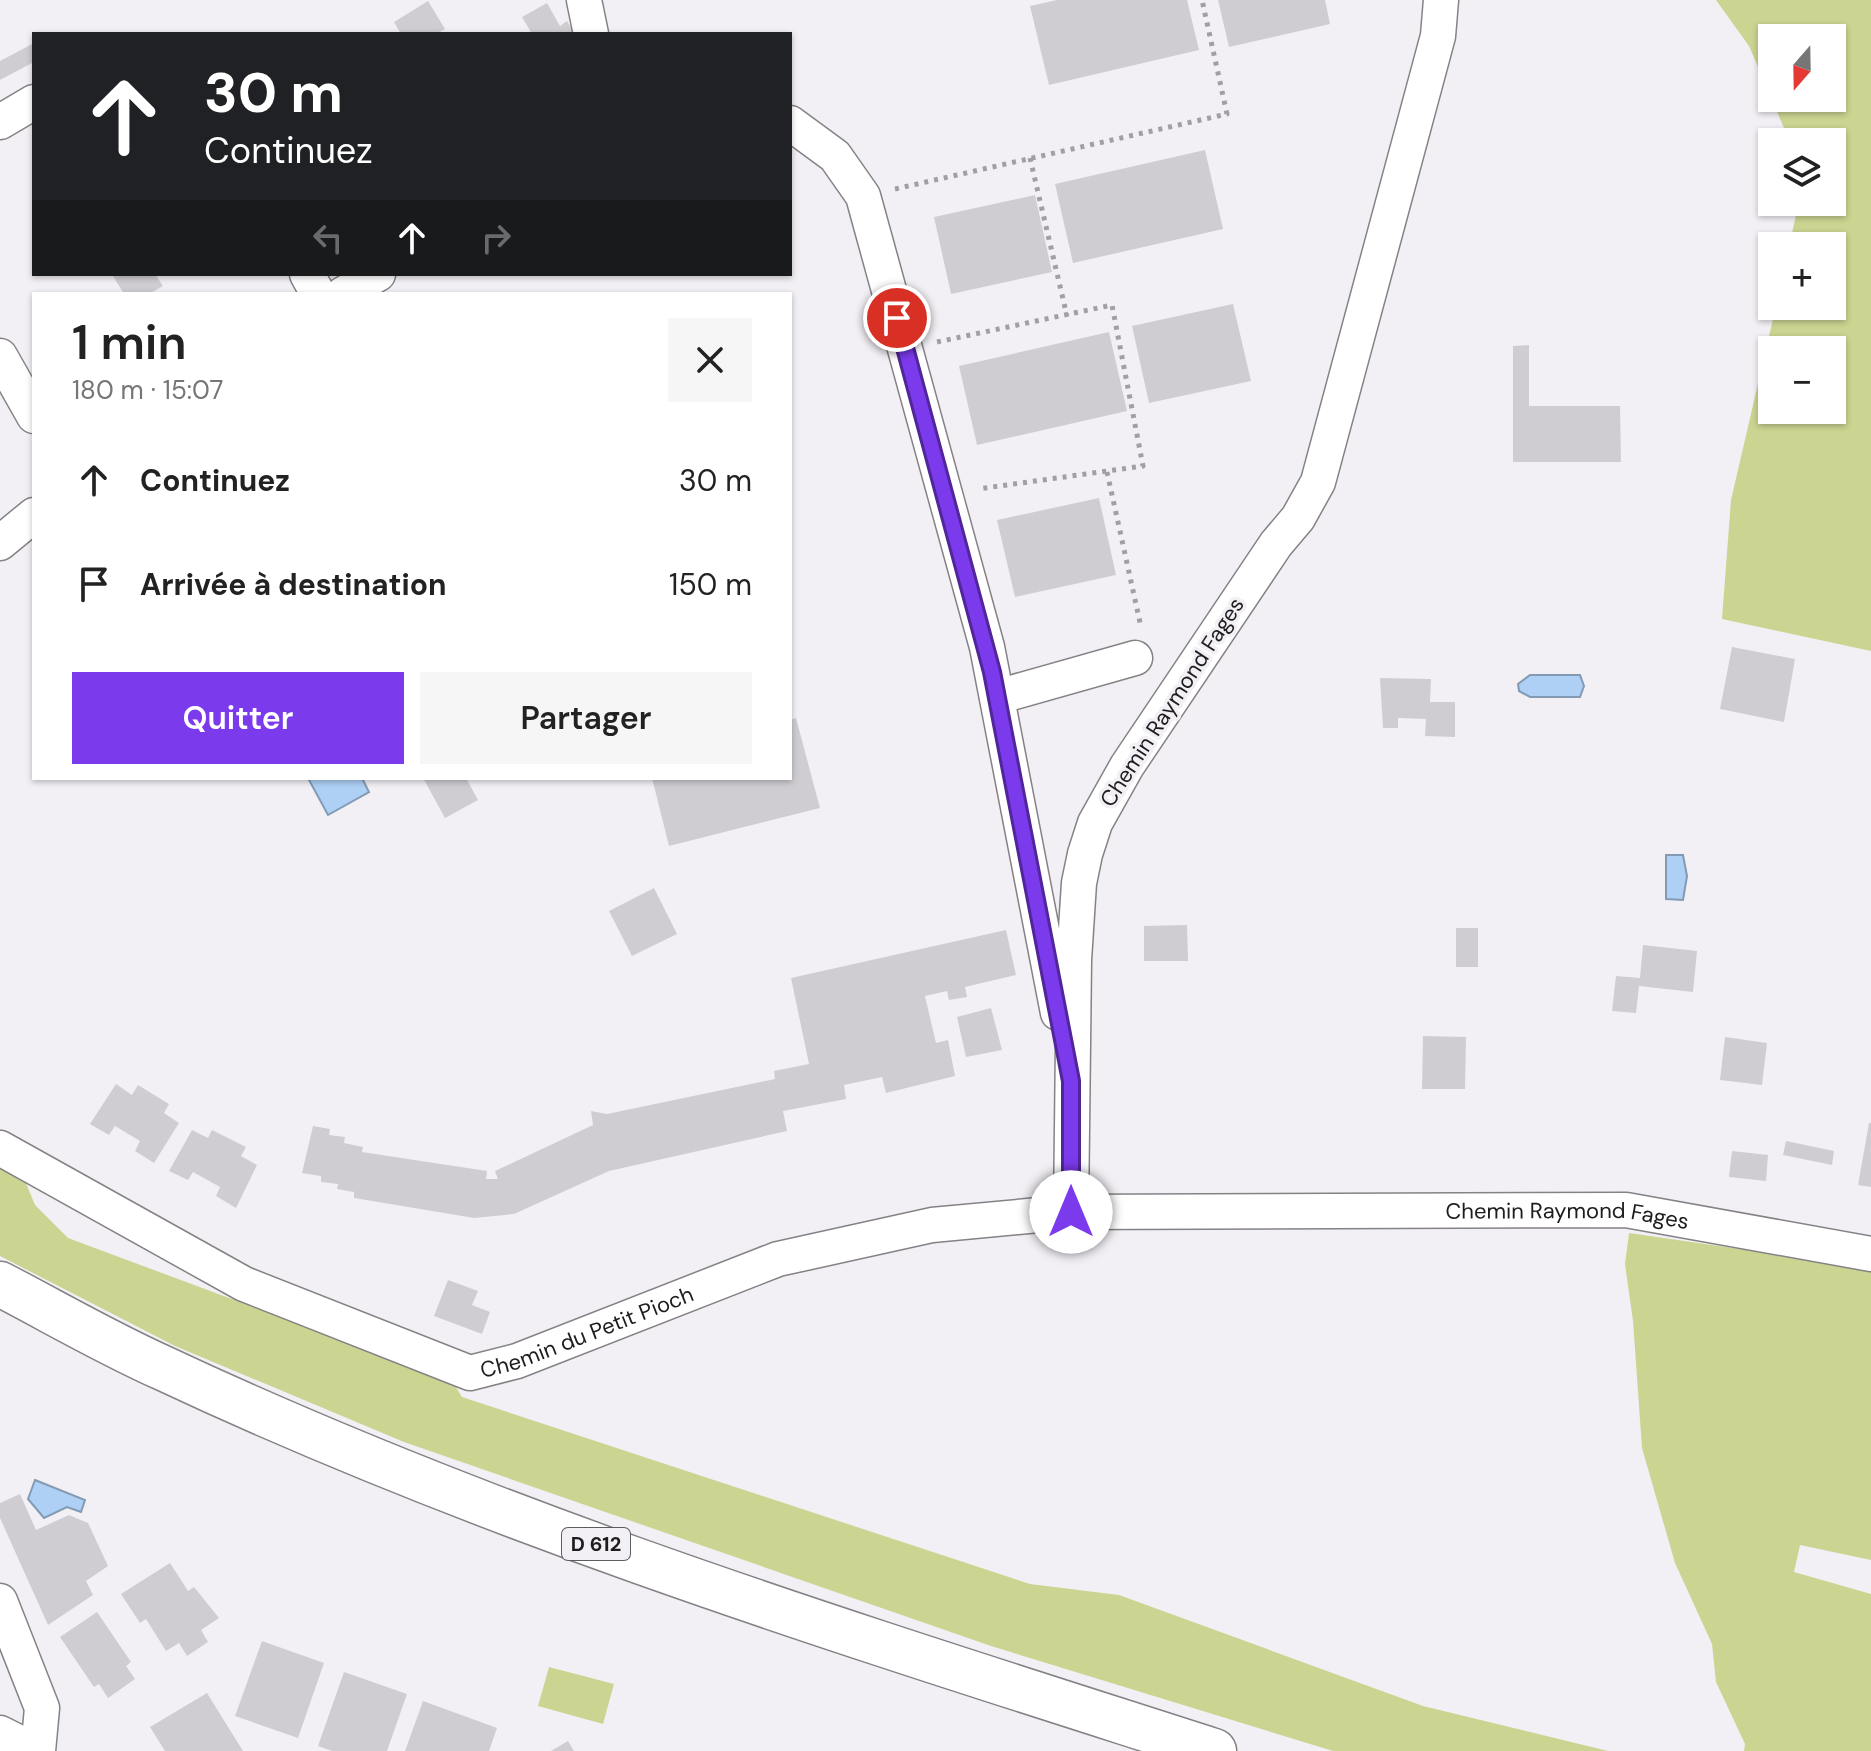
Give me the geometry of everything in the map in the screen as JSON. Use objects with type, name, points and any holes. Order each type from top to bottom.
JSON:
[{"type":"highway","name":"D 612","points":[[0,1284],[161,1368],[396,1470],[726,1593],[1214,1751]]},
{"type":"street","points":[[584,0],[591,32]]},
{"type":"street","name":"Chemin Raymond Fages","points":[[1441,0],[1438,36],[1318,482],[1298,518],[1276,544],[1127,766],[1095,823],[1079,883],[1071,1081],[1071,1212],[1626,1210],[1871,1254]]},
{"type":"street","points":[[0,122],[32,103]]},
{"type":"street","points":[[792,124],[835,156],[863,196],[987,647],[1071,1081]]},
{"type":"street","points":[[346,292],[374,276]]},
{"type":"street","points":[[0,356],[32,412]]},
{"type":"street","points":[[0,543],[32,517]]},
{"type":"street","points":[[997,697],[1140,649]]},
{"type":"street","name":"Chemin du Petit Pioch","points":[[0,1148],[244,1284],[470,1373],[517,1361],[778,1259],[932,1225],[1071,1212]]},
{"type":"street","points":[[0,1601],[42,1708],[37,1751],[0,1733]]},
{"type":"path","points":[[863,196],[1227,114],[1202,0]]},
{"type":"path","points":[[1030,158],[1067,316]]},
{"type":"path","points":[[905,349],[1112,305],[1143,466],[945,493]]},
{"type":"path","points":[[1107,472],[1140,649]]},
{"type":"green space","points":[[1716,0],[1871,0],[1871,651],[1722,619],[1731,500],[1758,384],[1758,424],[1846,424],[1846,336],[1769,336],[1773,320],[1846,320],[1846,232],[1792,232],[1796,216],[1846,216],[1846,128],[1784,128],[1777,112],[1846,112],[1846,24],[1758,24],[1758,67],[1749,46]]},
{"type":"green space","points":[[0,1161],[23,1176],[35,1205],[68,1238],[452,1381],[462,1397],[1030,1584],[1119,1595],[1423,1706],[1608,1751],[1333,1751],[991,1646],[404,1442],[175,1346],[0,1256]]},
{"type":"green space","points":[[1629,1233],[1871,1268],[1871,1560],[1800,1545],[1794,1572],[1871,1594],[1871,1751],[1744,1751],[1745,1744],[1716,1682],[1712,1644],[1675,1563],[1642,1448],[1633,1321],[1625,1264]]},
{"type":"green space","points":[[549,1667],[614,1684],[603,1724],[538,1706]]},
{"type":"water","points":[[1530,675],[1580,675],[1584,686],[1580,697],[1530,697],[1519,691],[1518,684]]},
{"type":"water","points":[[309,780],[363,780],[369,792],[328,815]]},
{"type":"water","points":[[1666,855],[1683,855],[1687,876],[1683,900],[1666,899]]},
{"type":"water","points":[[35,1480],[85,1500],[81,1512],[67,1507],[44,1518],[28,1499]]},
{"type":"building","points":[[1057,0],[1187,0],[1199,50],[1049,85],[1030,6]]},
{"type":"building","points":[[1218,0],[1325,0],[1330,24],[1229,47]]},
{"type":"building","points":[[428,1],[445,29],[440,32],[400,32],[394,22]]},
{"type":"building","points":[[547,3],[560,26],[567,21],[574,32],[531,32],[522,17]]},
{"type":"building","points":[[32,44],[32,63],[0,80],[0,61]]},
{"type":"building","points":[[1205,150],[1223,229],[1073,263],[1055,184]]},
{"type":"building","points":[[1035,195],[1052,272],[951,294],[934,217]]},
{"type":"building","points":[[113,276],[156,276],[163,286],[152,292],[123,292]]},
{"type":"building","points":[[1233,304],[1251,381],[1149,403],[1132,326]]},
{"type":"building","points":[[1109,332],[1127,411],[977,445],[959,366]]},
{"type":"building","points":[[1529,345],[1529,406],[1620,406],[1621,462],[1513,462],[1513,346]]},
{"type":"building","points":[[1099,498],[1116,575],[1015,597],[997,520]]},
{"type":"building","points":[[1732,647],[1795,659],[1784,722],[1720,709]]},
{"type":"building","points":[[1380,678],[1431,679],[1430,702],[1455,702],[1455,737],[1425,736],[1426,719],[1398,718],[1398,728],[1383,728]]},
{"type":"building","points":[[796,718],[820,808],[669,846],[652,780],[792,780],[792,719]]},
{"type":"building","points":[[424,780],[467,780],[478,800],[445,818]]},
{"type":"building","points":[[654,888],[677,934],[632,956],[609,911]]},
{"type":"building","points":[[1187,925],[1188,961],[1144,961],[1144,926]]},
{"type":"building","points":[[1456,928],[1478,928],[1478,967],[1456,967]]},
{"type":"building","points":[[1006,930],[1016,975],[965,987],[967,997],[949,1000],[947,991],[925,996],[936,1043],[948,1040],[955,1076],[886,1093],[882,1077],[844,1085],[846,1099],[783,1111],[787,1131],[609,1171],[514,1214],[474,1218],[354,1198],[354,1192],[337,1189],[338,1184],[321,1182],[321,1176],[302,1173],[313,1126],[330,1129],[329,1135],[345,1137],[344,1143],[363,1147],[362,1152],[487,1171],[486,1179],[498,1179],[495,1171],[593,1125],[591,1111],[607,1114],[775,1079],[774,1071],[809,1064],[791,978]]},
{"type":"building","points":[[1643,945],[1697,951],[1693,992],[1639,986],[1636,1013],[1612,1011],[1616,976],[1640,978]]},
{"type":"building","points":[[991,1008],[1002,1050],[966,1057],[957,1017]]},
{"type":"building","points":[[1423,1036],[1466,1037],[1465,1089],[1422,1089]]},
{"type":"building","points":[[1725,1037],[1767,1043],[1762,1085],[1720,1080]]},
{"type":"building","points":[[116,1084],[132,1095],[138,1085],[169,1104],[164,1113],[179,1123],[154,1163],[135,1151],[140,1141],[115,1126],[109,1135],[90,1124]]},
{"type":"building","points":[[1871,1123],[1871,1187],[1858,1185]]},
{"type":"building","points":[[192,1130],[208,1138],[212,1130],[246,1147],[241,1156],[257,1165],[236,1208],[216,1196],[220,1187],[193,1172],[188,1180],[169,1171]]},
{"type":"building","points":[[1786,1141],[1834,1151],[1832,1165],[1783,1155]]},
{"type":"building","points":[[1732,1151],[1768,1155],[1766,1181],[1729,1177]]},
{"type":"building","points":[[448,1280],[478,1291],[472,1305],[490,1312],[482,1334],[434,1316]]},
{"type":"building","points":[[20,1494],[36,1530],[69,1515],[88,1523],[108,1566],[86,1581],[93,1595],[48,1625],[0,1518],[0,1503]]},
{"type":"building","points":[[170,1563],[188,1591],[194,1587],[219,1618],[201,1630],[208,1642],[187,1656],[179,1643],[166,1651],[146,1619],[140,1623],[121,1594]]},
{"type":"building","points":[[97,1612],[131,1662],[126,1666],[135,1679],[108,1698],[99,1684],[94,1687],[60,1637]]},
{"type":"building","points":[[262,1641],[324,1663],[298,1738],[235,1716]]},
{"type":"building","points":[[344,1672],[407,1694],[387,1751],[332,1751],[318,1746]]},
{"type":"building","points":[[207,1693],[243,1751],[165,1751],[150,1727]]},
{"type":"building","points":[[423,1701],[497,1728],[489,1751],[405,1751]]},
{"type":"building","points":[[568,1741],[574,1751],[551,1751]]},
{"type":"route","points":[[897,318],[992,672],[1071,1081],[1071,1212]]}]
